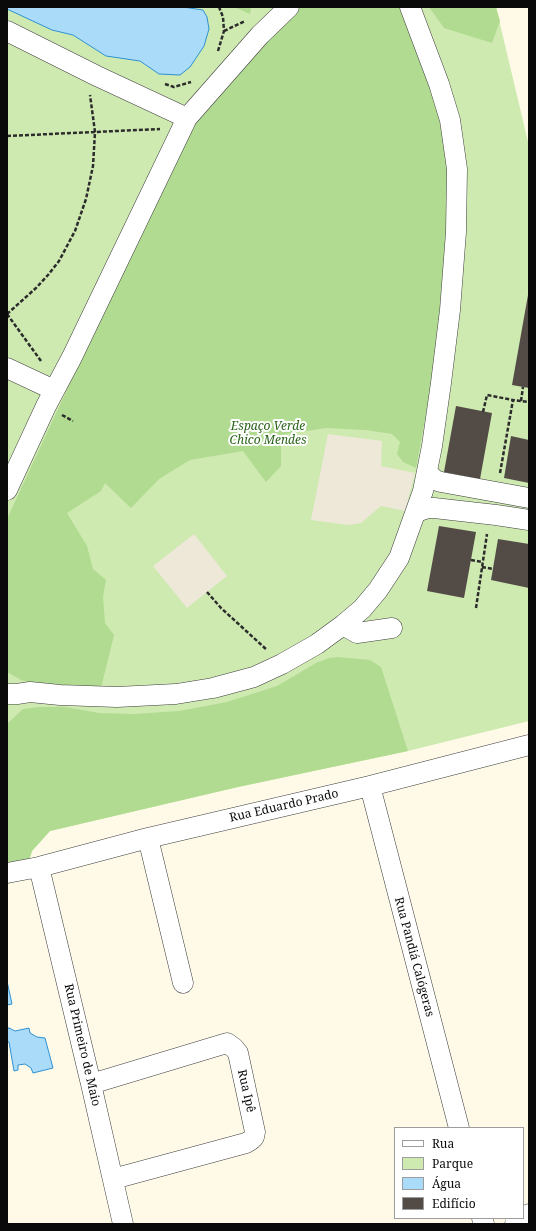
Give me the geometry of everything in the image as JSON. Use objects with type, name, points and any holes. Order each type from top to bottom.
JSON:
[{"type":"street","points":[[7,490],[54,390],[72,356],[187,118],[260,35],[289,7]]},
{"type":"street","points":[[7,694],[30,692],[60,695],[116,697],[176,694],[213,688],[254,677],[318,644],[344,624],[362,609],[378,590],[399,558],[416,512],[427,472],[441,383],[450,310],[456,232],[457,169],[450,120],[439,84],[410,7]]},
{"type":"street","points":[[7,31],[97,76],[187,118]]},
{"type":"street","points":[[7,368],[54,390]]},
{"type":"street","points":[[427,472],[435,480],[496,484],[529,498]]},
{"type":"street","points":[[488,523],[496,484]]},
{"type":"street","points":[[416,512],[428,508],[434,508],[488,523],[529,520]]},
{"type":"street","points":[[344,624],[357,633],[392,628]]},
{"type":"street","points":[[7,680],[30,692]]},
{"type":"street","name":"Rua Eduardo Prado","points":[[7,873],[39,867],[148,838],[370,786],[529,746]]},
{"type":"street","name":"Rua Pandiá Calógeras","points":[[370,786],[459,1127]]},
{"type":"street","points":[[148,838],[183,982]]},
{"type":"street","name":"Rua Primeiro de Maio","points":[[39,867],[123,1224]]},
{"type":"street","name":"Rua Ipê","points":[[91,1084],[227,1043],[238,1053],[255,1132],[254,1137],[251,1140],[113,1179]]},
{"type":"path","points":[[214,58],[218,51],[224,31],[223,16],[218,7]]},
{"type":"path","points":[[187,84],[197,80]]},
{"type":"path","points":[[42,363],[7,314],[48,275],[58,262],[75,231],[86,199],[93,166],[95,132],[90,95],[91,91]]},
{"type":"path","points":[[156,124],[158,134]]},
{"type":"path","points":[[7,136],[164,129]]},
{"type":"path","points":[[34,363],[42,363],[46,360]]},
{"type":"path","points":[[521,401],[523,386]]},
{"type":"path","points":[[483,412],[487,395],[529,402]]},
{"type":"path","points":[[496,484],[512,400]]},
{"type":"path","points":[[476,608],[488,523]]},
{"type":"path","points":[[471,560],[483,562]]},
{"type":"path","points":[[482,567],[493,569]]},
{"type":"path","points":[[207,592],[221,608],[271,653]]},
{"type":"green space","name":"Espaço Verde Chico Mendes","points":[[7,7],[496,7],[529,146],[529,721],[408,751],[238,787],[50,831],[32,851],[26,870],[7,884]]},
{"type":"green space","points":[[234,7],[251,7],[250,14]]},
{"type":"green space","points":[[298,7],[406,7],[435,93],[451,178],[442,328],[416,468],[403,462],[397,454],[400,442],[392,434],[366,430],[326,428],[281,435],[281,466],[266,482],[243,451],[190,460],[159,479],[131,508],[105,483],[101,491],[67,513],[87,546],[93,569],[106,580],[103,597],[105,623],[114,635],[100,692],[38,685],[21,680],[7,672],[7,519],[191,122]]},
{"type":"green space","points":[[429,7],[496,7],[500,21],[492,43],[444,28]]},
{"type":"green space","points":[[338,657],[370,660],[381,667],[408,751],[238,787],[50,831],[32,851],[26,870],[26,879],[7,884],[7,724],[23,709],[39,707],[65,707],[99,713],[134,714],[179,711],[227,702],[277,686],[316,663],[329,658]]},
{"type":"shaded area","points":[[328,434],[382,441],[381,466],[415,473],[405,511],[381,506],[361,523],[348,525],[311,520]]},
{"type":"shaded area","points":[[194,534],[227,576],[187,608],[153,566]]},
{"type":"water","points":[[7,7],[183,7],[203,10],[207,17],[209,29],[204,46],[190,67],[180,75],[159,74],[140,61],[106,56],[73,35],[52,30],[7,9]]},
{"type":"water","points":[[7,981],[12,1004],[7,1005]]},
{"type":"water","points":[[9,1028],[15,1031],[29,1028],[30,1033],[37,1037],[45,1038],[53,1068],[33,1073],[31,1068],[25,1064],[18,1065],[18,1070],[14,1071],[9,1042],[7,1041],[7,1029]]},
{"type":"building","points":[[528,295],[529,296],[529,388],[512,385]]},
{"type":"building","points":[[456,406],[492,413],[480,479],[444,472]]},
{"type":"building","points":[[511,436],[529,440],[529,483],[504,478]]},
{"type":"building","points":[[439,526],[476,532],[464,598],[427,591]]},
{"type":"building","points":[[498,539],[529,544],[529,588],[491,580]]}]
